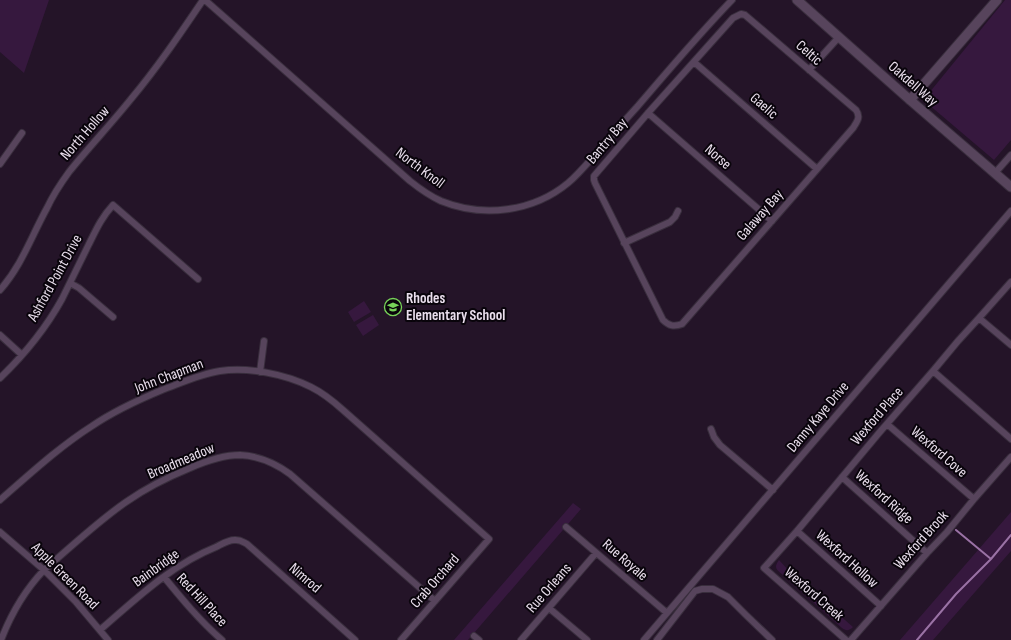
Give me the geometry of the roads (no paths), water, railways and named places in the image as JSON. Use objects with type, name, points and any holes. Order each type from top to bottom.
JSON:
[{"type":"street","name":"North Knoll","points":[[204,0],[422,190],[457,206],[478,210],[491,210],[519,207],[532,203],[554,193],[567,184],[590,161],[681,56],[732,0]]},
{"type":"street","name":"North Hollow","points":[[0,290],[20,262],[46,209],[65,178],[80,158],[130,101],[204,0]]},
{"type":"street","name":"Oakdell Way","points":[[797,0],[1011,187]]},
{"type":"street","points":[[910,100],[997,0]]},
{"type":"street","name":"Bantry Bay","points":[[674,326],[669,325],[663,320],[595,183],[594,176],[733,18],[741,14]]},
{"type":"street","name":"Celtic","points":[[741,14],[745,15],[856,110],[858,115]]},
{"type":"street","points":[[809,70],[839,37]]},
{"type":"street","name":"Gaelic","points":[[694,62],[817,169]]},
{"type":"street","name":"Norse","points":[[648,113],[772,221]]},
{"type":"street","name":"Galaway Bay","points":[[674,326],[682,324],[772,221],[853,128],[859,118],[858,115]]},
{"type":"street","points":[[0,164],[22,134]]},
{"type":"street","points":[[995,173],[1011,155]]},
{"type":"street","name":"Ashford Point Drive","points":[[0,378],[22,355],[45,326],[70,283],[102,218],[113,205],[198,279]]},
{"type":"street","points":[[624,243],[670,222],[678,211]]},
{"type":"street","name":"Danny Kaye Drive","points":[[644,640],[1011,211]]},
{"type":"street","name":"Wexford Place","points":[[764,568],[958,340],[1011,282]]},
{"type":"street","points":[[70,283],[79,288],[113,317]]},
{"type":"street","points":[[979,318],[1011,346]]},
{"type":"street","points":[[0,335],[22,355]]},
{"type":"street","points":[[260,372],[264,341]]},
{"type":"street","name":"John Chapman","points":[[0,500],[71,440],[128,405],[186,380],[203,375],[219,371],[234,370],[260,372],[301,383],[311,387],[329,399],[488,538]]},
{"type":"street","points":[[933,371],[1011,439]]},
{"type":"street","name":"Wexford Cove","points":[[887,424],[974,499]]},
{"type":"street","points":[[711,429],[714,437],[720,445],[773,490]]},
{"type":"street","name":"Broadmeadow","points":[[1,640],[13,612],[37,578],[44,570],[105,518],[126,502],[154,485],[184,470],[213,459],[226,456],[239,455],[257,457],[273,463],[290,474],[435,601]]},
{"type":"street","name":"Wexford Brook","points":[[851,640],[1011,457]]},
{"type":"street","name":"Wexford Ridge","points":[[842,477],[927,553]]},
{"type":"street","name":"Rue Royale","points":[[566,527],[667,613]]},
{"type":"street","name":"Wexford Hollow","points":[[797,531],[881,606]]},
{"type":"street","name":"Apple Green Road","points":[[0,532],[44,570],[76,602],[108,640]]},
{"type":"street","name":"Crab Orchard","points":[[401,640],[488,538]]},
{"type":"street","name":"Bainbridge","points":[[100,630],[154,584],[183,563],[231,540],[236,540]]},
{"type":"street","name":"Nimrod","points":[[236,540],[247,544],[356,640]]},
{"type":"street","name":"Rue Orleans","points":[[521,640],[596,553]]},
{"type":"street","name":"Wexford Creek","points":[[764,568],[846,640]]},
{"type":"street","name":"Red Hill Place","points":[[164,577],[183,601],[208,628],[222,640]]},
{"type":"street","points":[[657,640],[695,591],[702,588],[714,589],[728,597],[772,640]]},
{"type":"street","points":[[549,608],[587,640]]},
{"type":"waterway","points":[[956,530],[991,559]]},
{"type":"waterway","points":[[917,640],[956,594],[991,559],[1011,535]]},
{"type":"place","name":"Rhodes Elementary School","points":[[393,307]]}]
